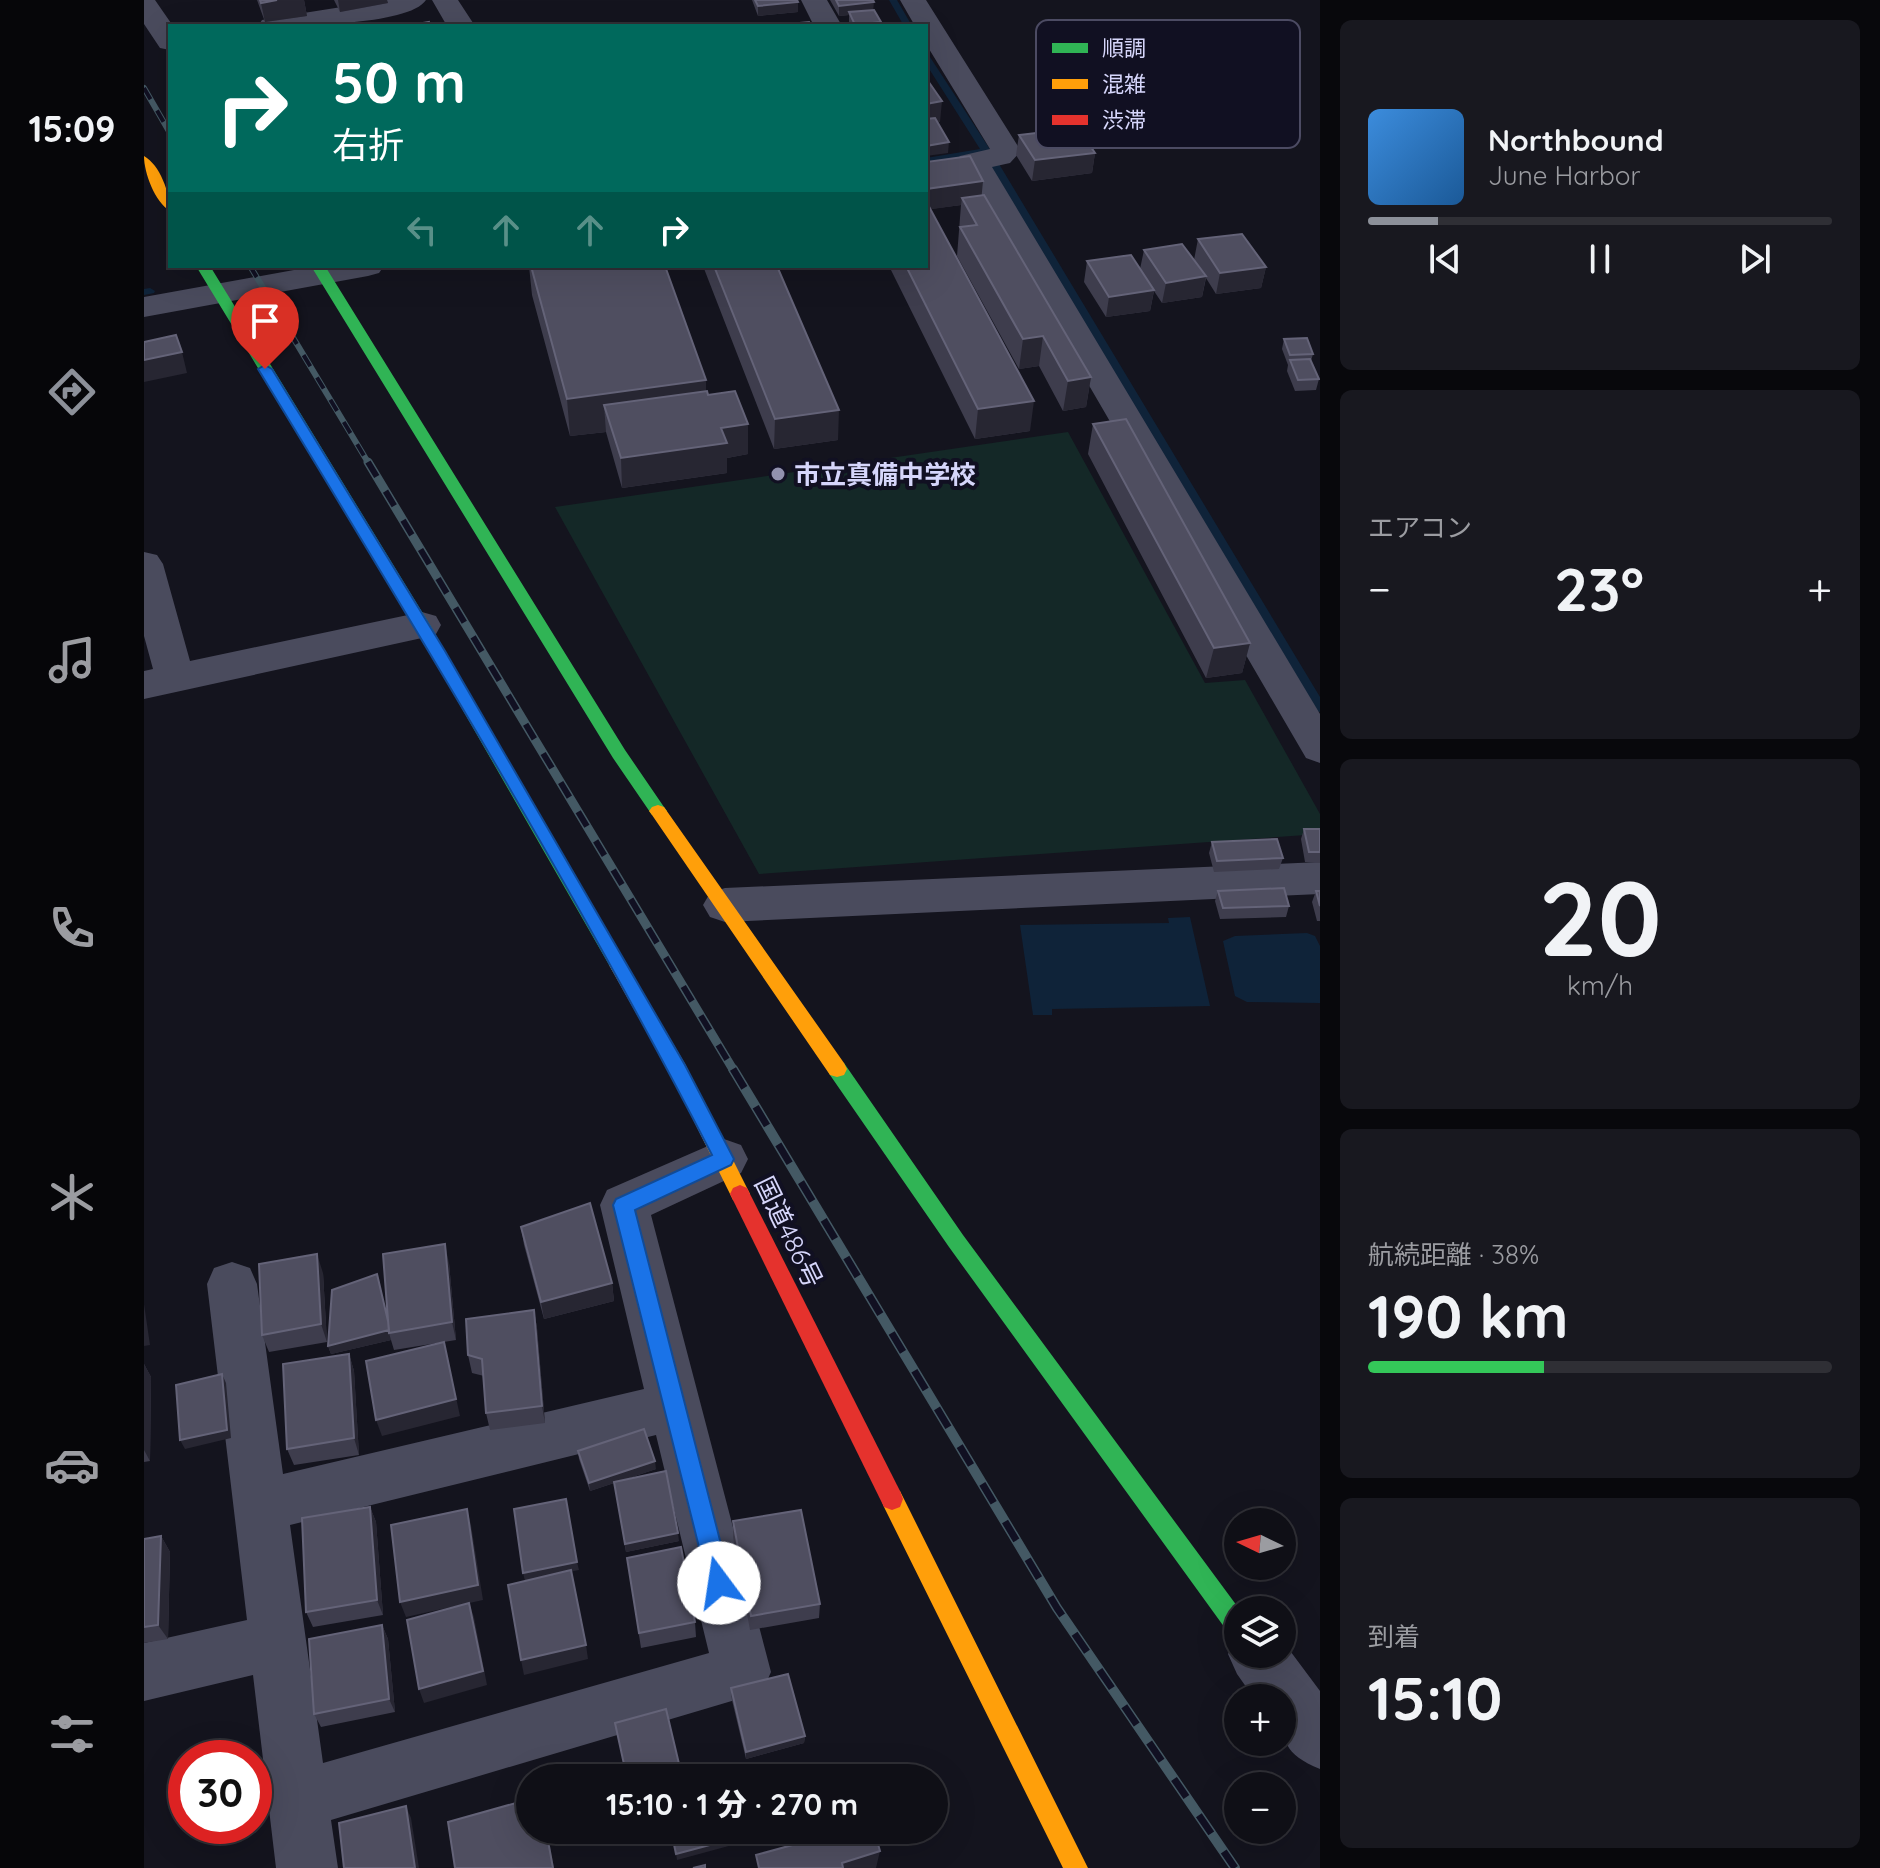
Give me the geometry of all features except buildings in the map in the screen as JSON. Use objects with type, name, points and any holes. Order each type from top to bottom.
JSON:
[{"type":"main road","points":[[144,160],[168,203]]},
{"type":"main road","points":[[321,270],[619,754],[956,1241],[1224,1608]]},
{"type":"main road","name":"国道486号","points":[[210,279],[422,625],[678,1070],[1076,1868]]},
{"type":"street","points":[[285,24],[393,7],[413,0]]},
{"type":"street","points":[[445,0],[460,24]]},
{"type":"street","points":[[814,0],[827,24]]},
{"type":"street","points":[[913,0],[928,24]]},
{"type":"street","points":[[144,3],[168,39]]},
{"type":"street","points":[[928,24],[1006,151],[972,161],[1320,748]]},
{"type":"street","points":[[144,45],[168,42]]},
{"type":"street","points":[[144,307],[210,279],[344,268]]},
{"type":"street","points":[[144,564],[160,682],[422,625]]},
{"type":"street","points":[[725,905],[1320,878]]},
{"type":"street","points":[[298,1800],[742,1672],[624,1205],[724,1159]]},
{"type":"street","points":[[232,1284],[307,1868]]},
{"type":"street","points":[[260,1506],[674,1406]]},
{"type":"street","points":[[144,1672],[277,1641]]},
{"type":"street","points":[[1267,1668],[1320,1740]]},
{"type":"green space","points":[[1068,432],[1205,683],[1245,680],[1320,814],[1320,834],[759,874],[555,507]]},
{"type":"water","points":[[1190,917],[1210,1006],[1052,1009],[1052,1015],[1033,1015],[1020,925],[1169,923],[1168,918]]},
{"type":"water","points":[[1307,933],[1315,936],[1320,946],[1320,1003],[1247,1002],[1235,996],[1223,941],[1235,936]]},
{"type":"waterway","points":[[893,0],[907,24]]},
{"type":"waterway","points":[[928,60],[988,154],[1320,708]]},
{"type":"waterway","points":[[928,161],[986,151]]},
{"type":"waterway","points":[[144,292],[150,291]]},
{"type":"railway","points":[[144,88],[168,130]]},
{"type":"railway","points":[[251,268],[369,464]]},
{"type":"railway","points":[[368,462],[734,1071]]},
{"type":"railway","points":[[733,1069],[1057,1608],[1235,1868]]},
{"type":"traffic: fast","points":[[204,268],[422,625],[618,965]]},
{"type":"traffic: fast","points":[[319,268],[619,754],[658,811]]},
{"type":"traffic: fast","points":[[837,1069],[956,1241],[1224,1608]]},
{"type":"traffic: slow","points":[[144,160],[168,203]]},
{"type":"traffic: slow","points":[[658,811],[837,1069]]},
{"type":"traffic: slow","points":[[618,965],[678,1070],[740,1194]]},
{"type":"traffic: slow","points":[[892,1499],[1076,1868]]},
{"type":"traffic: jam","points":[[740,1194],[892,1499]]},
{"type":"place","name":"市立真備中学校","points":[[778,474]]},
{"type":"route","points":[[265,369],[407,599],[678,1070],[724,1159],[624,1205],[719,1583]]}]
